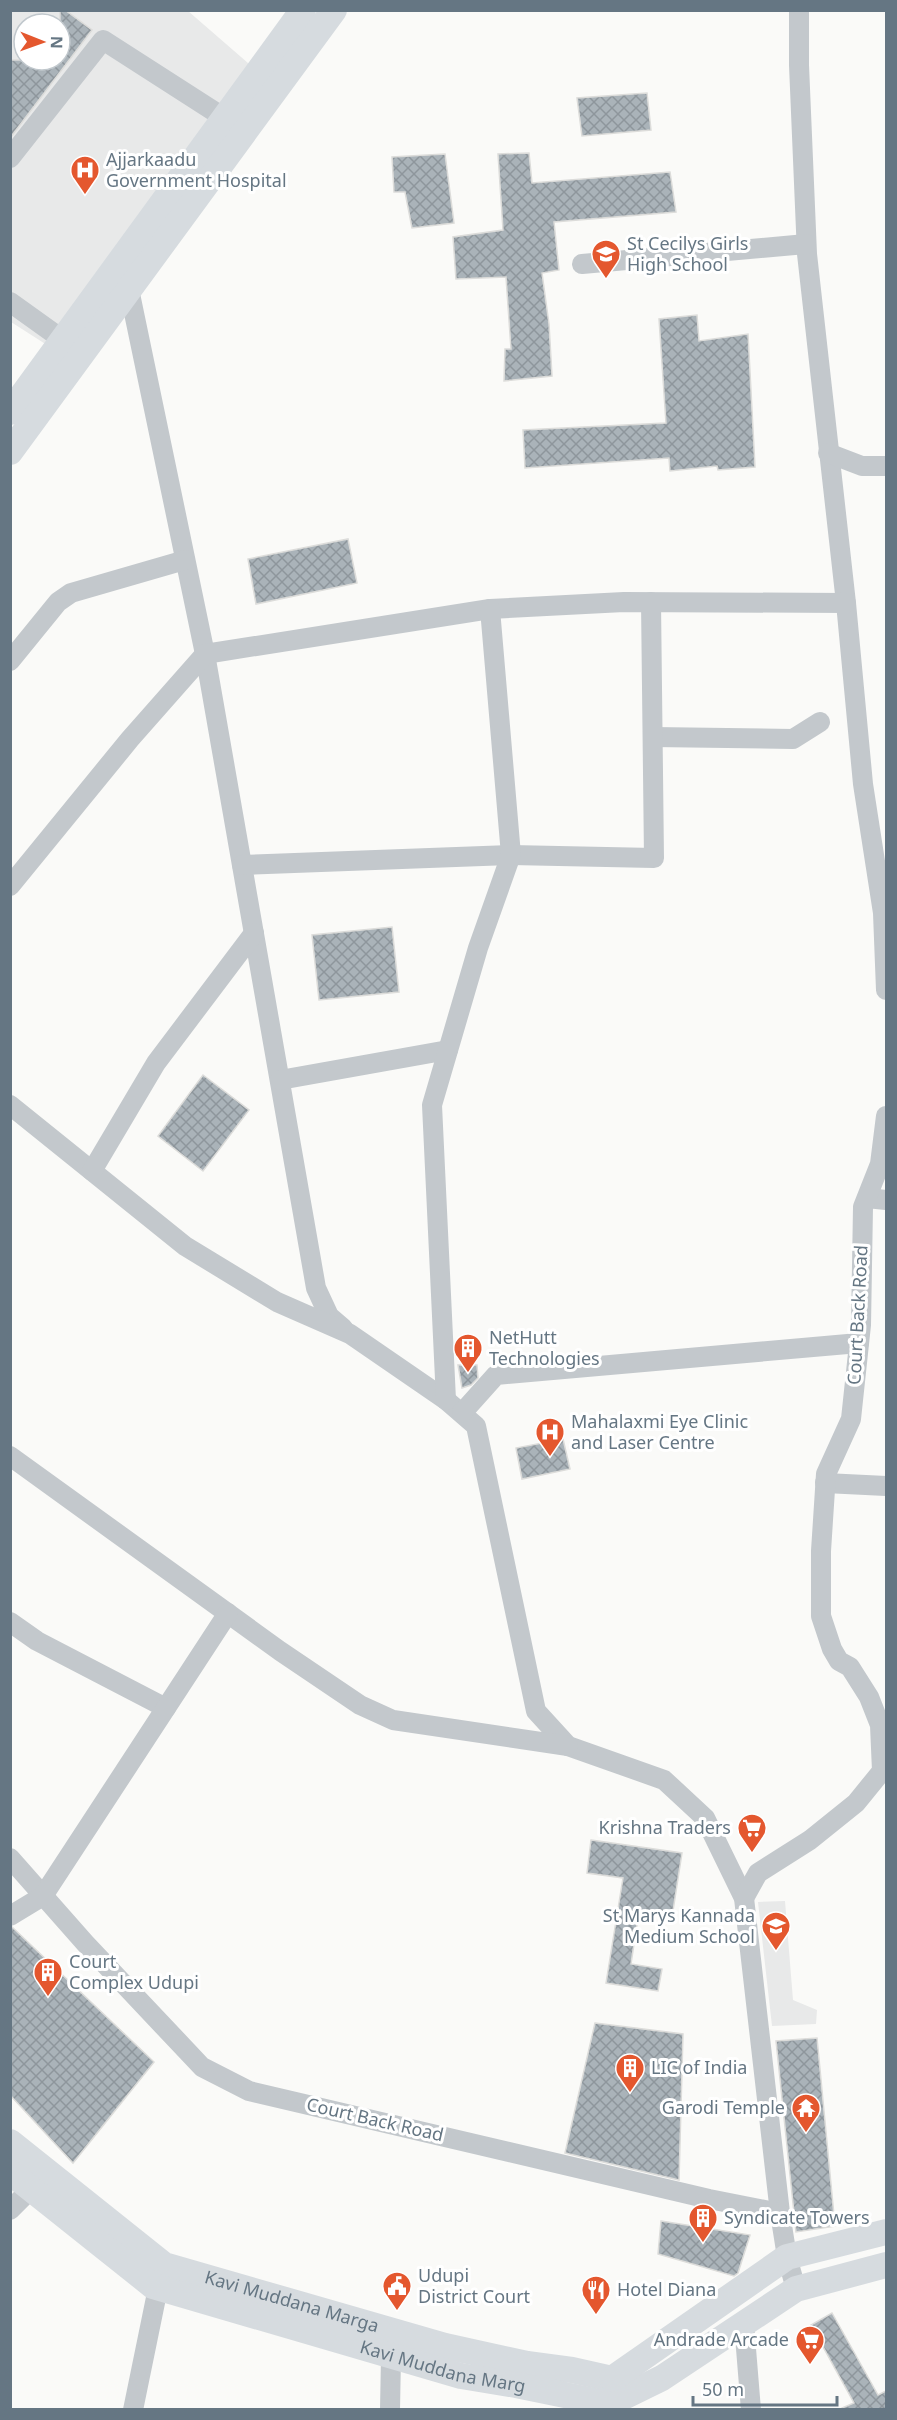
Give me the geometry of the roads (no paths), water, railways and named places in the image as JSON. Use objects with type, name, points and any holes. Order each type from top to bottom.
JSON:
[{"type":"main road","points":[[10,452],[226,119],[303,10]]},
{"type":"main road","points":[[10,412],[63,339],[121,280],[334,11]]},
{"type":"main road","name":"Kavi Muddana Marga","points":[[10,2142],[164,2265],[445,2346],[527,2364],[572,2370],[613,2398]]},
{"type":"main road","name":"Kavi Muddana Marg","points":[[10,2172],[158,2288],[461,2376],[613,2398]]},
{"type":"main road","points":[[613,2398],[787,2257],[886,2232]]},
{"type":"main road","points":[[613,2398],[662,2378],[796,2289],[886,2265]]},
{"type":"street","points":[[800,10],[799,65],[807,244],[863,783],[881,861],[886,990]]},
{"type":"street","points":[[10,159],[103,40],[226,119]]},
{"type":"street","points":[[582,264],[807,244]]},
{"type":"street","points":[[121,280],[205,654],[316,1288],[329,1316],[350,1334],[446,1400],[476,1426],[536,1711],[568,1746]]},
{"type":"street","points":[[10,302],[63,339]]},
{"type":"street","points":[[828,453],[862,466],[886,466]]},
{"type":"street","points":[[10,661],[58,602],[71,593],[185,560]]},
{"type":"street","points":[[10,886],[130,739],[205,654],[490,609],[651,602],[846,603]]},
{"type":"street","points":[[242,865],[511,855],[654,858],[651,602]]},
{"type":"street","points":[[446,1400],[432,1105],[478,948],[511,855],[490,609]]},
{"type":"street","points":[[653,737],[793,739],[820,722]]},
{"type":"street","points":[[92,1171],[156,1063],[254,933]]},
{"type":"street","points":[[279,1080],[448,1050]]},
{"type":"street","points":[[10,1105],[185,1246],[277,1302],[350,1334]]},
{"type":"street","name":"Court Back Road","points":[[744,1898],[758,1873],[810,1840],[856,1803],[882,1771],[880,1725],[869,1697],[850,1667],[839,1661],[832,1649],[821,1616],[821,1551],[826,1474],[851,1419],[859,1343],[863,1207],[877,1199],[886,1116]]},
{"type":"street","points":[[462,1413],[496,1376],[859,1343]]},
{"type":"street","points":[[10,1456],[351,1699],[393,1720],[568,1746],[664,1780],[705,1818],[744,1898],[780,2213],[787,2257],[796,2289]]},
{"type":"street","points":[[825,1483],[886,1486]]},
{"type":"street","points":[[10,1916],[43,1896],[228,1613]]},
{"type":"street","points":[[10,1622],[37,1641],[165,1708]]},
{"type":"street","name":"Court Back Road","points":[[10,1858],[202,2067],[249,2091],[698,2197],[780,2213]]},
{"type":"street","points":[[10,2210],[31,2189]]},
{"type":"street","points":[[133,2409],[158,2288]]},
{"type":"street","points":[[744,2324],[750,2409]]},
{"type":"street","points":[[390,2409],[391,2356]]},
{"type":"place","name":"Ajjarkaadu Government Hospital","points":[[85,196]]},
{"type":"place","name":"St Cecilys Girls High School","points":[[606,280]]},
{"type":"place","name":"NetHutt Technologies","points":[[468,1374]]},
{"type":"place","name":"Mahalaxmi Eye Clinic and Laser Centre","points":[[550,1458]]},
{"type":"place","name":"Krishna Traders","points":[[752,1854]]},
{"type":"place","name":"St Marys Kannada Medium School","points":[[776,1952]]},
{"type":"place","name":"Court Complex Udupi","points":[[48,1998]]},
{"type":"place","name":"LIC of India","points":[[630,2094]]},
{"type":"place","name":"Garodi Temple","points":[[806,2134]]},
{"type":"place","name":"Syndicate Towers","points":[[703,2244]]},
{"type":"place","name":"Udupi District Court","points":[[397,2312]]},
{"type":"place","name":"Hotel Diana","points":[[596,2316]]},
{"type":"place","name":"Andrade Arcade","points":[[810,2366]]}]
